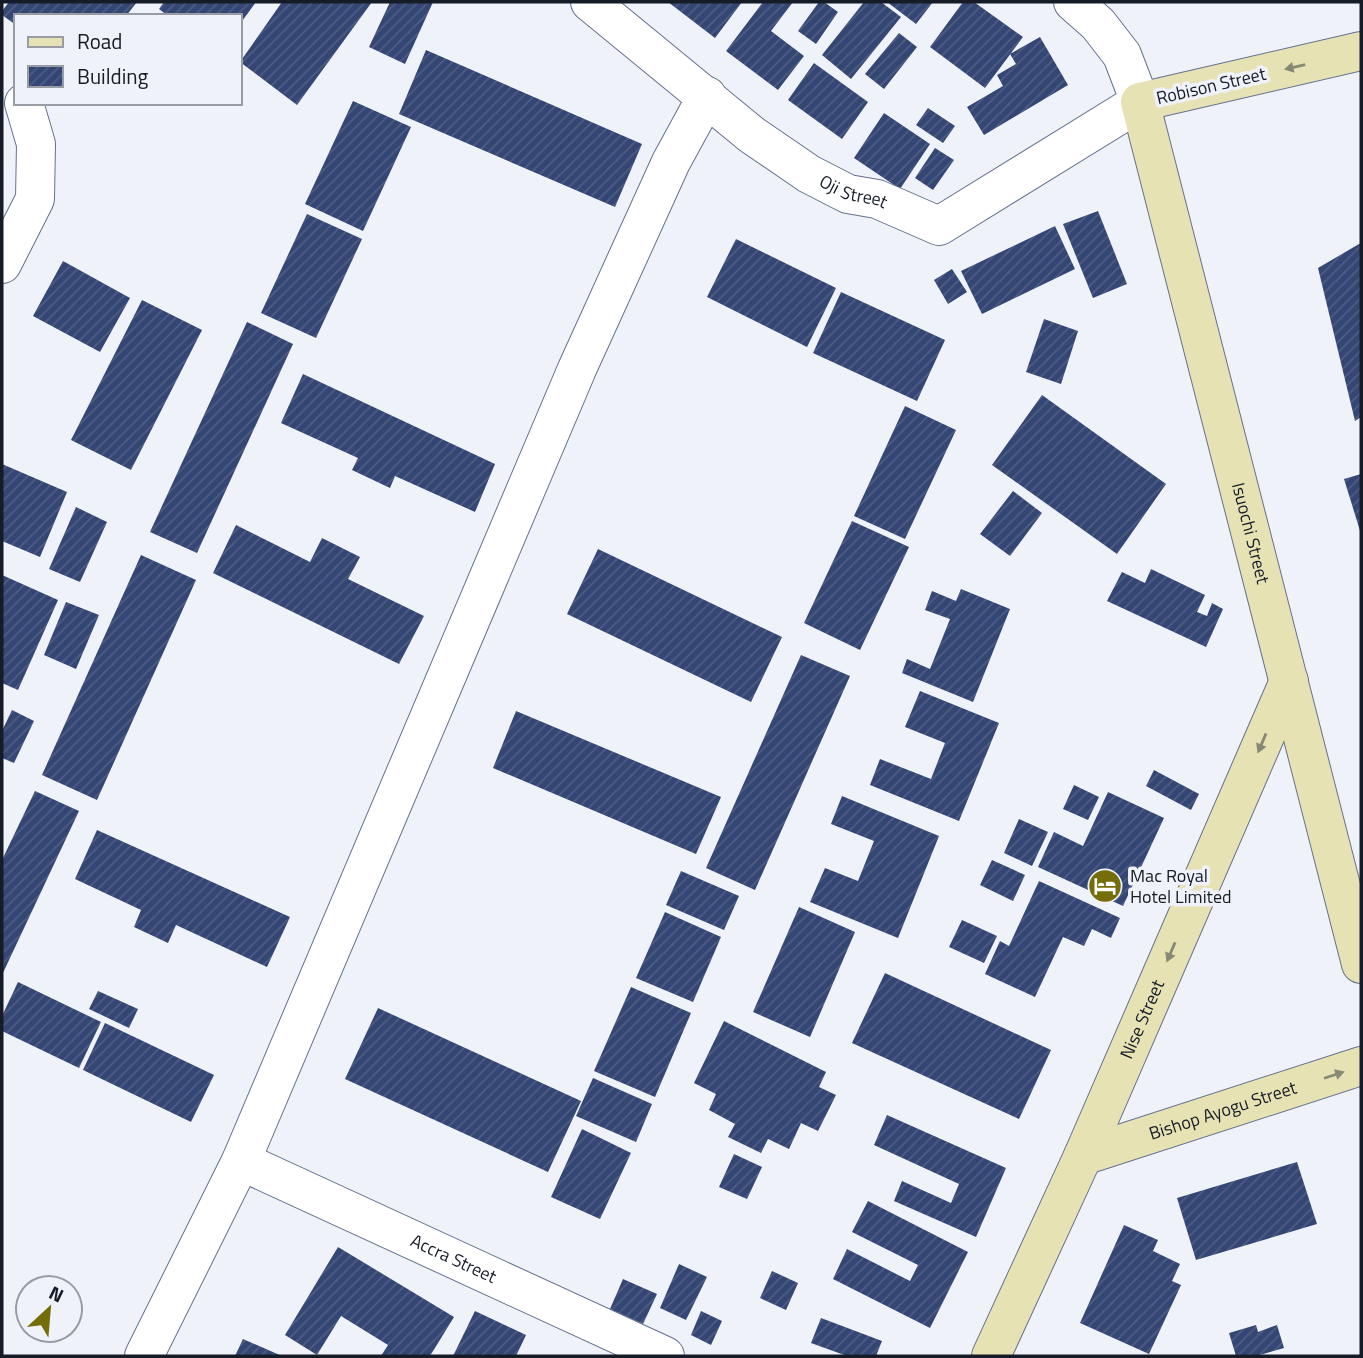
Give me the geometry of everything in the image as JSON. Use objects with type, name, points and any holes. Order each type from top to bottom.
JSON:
[{"type":"main road","name":"Robison Street","points":[[1140,102],[1361,51]]},
{"type":"main road","name":"Isuochi Street","points":[[1140,102],[1361,964]]},
{"type":"main road","name":"Nise Street","points":[[991,1356],[1083,1156],[1289,681]]},
{"type":"main road","name":"Bishop Ayogu Street","points":[[1083,1156],[1361,1066]]},
{"type":"street","name":"Oji Street","points":[[590,2],[752,135],[809,174],[848,194],[877,200],[939,226],[1140,102]]},
{"type":"street","name":"Robison Street","points":[[1073,2],[1098,24],[1122,55],[1140,102]]},
{"type":"street","points":[[144,1356],[242,1161],[577,369],[671,162],[707,96]]},
{"type":"street","points":[[2,264],[35,200],[36,144],[25,105]]},
{"type":"street","name":"Accra Street","points":[[242,1161],[665,1356]]},
{"type":"building","points":[[9,2],[137,2],[128,14],[14,14],[14,24],[2,15]]},
{"type":"building","points":[[164,2],[256,2],[242,21],[242,14],[165,14],[159,9]]},
{"type":"building","points":[[282,2],[372,2],[297,105],[242,64],[242,59]]},
{"type":"building","points":[[390,2],[433,2],[405,64],[369,47]]},
{"type":"building","points":[[668,2],[742,2],[715,38]]},
{"type":"building","points":[[763,2],[793,2],[771,31],[804,56],[778,90],[726,51]]},
{"type":"building","points":[[819,2],[824,2],[838,12],[816,44],[798,31]]},
{"type":"building","points":[[864,2],[881,2],[901,17],[851,79],[822,55]]},
{"type":"building","points":[[887,2],[933,2],[916,24]]},
{"type":"building","points":[[963,2],[974,2],[1023,37],[985,88],[930,47]]},
{"type":"building","points":[[899,33],[917,47],[884,89],[865,74]]},
{"type":"building","points":[[1040,37],[1068,85],[984,135],[967,107],[1003,86],[997,75],[1016,64],[1010,54]]},
{"type":"building","points":[[426,50],[642,144],[615,207],[399,114]]},
{"type":"building","points":[[814,63],[868,102],[842,139],[788,100]]},
{"type":"building","points":[[353,101],[411,127],[363,231],[305,204]]},
{"type":"building","points":[[928,108],[955,126],[943,143],[916,125]]},
{"type":"building","points":[[884,113],[930,144],[900,189],[854,158]]},
{"type":"building","points":[[935,148],[954,160],[933,190],[915,178]]},
{"type":"building","points":[[1098,211],[1127,284],[1093,298],[1063,224]]},
{"type":"building","points":[[307,214],[362,239],[316,338],[261,313]]},
{"type":"building","points":[[1055,226],[1075,269],[982,314],[961,271]]},
{"type":"building","points":[[736,239],[836,288],[807,347],[707,297]]},
{"type":"building","points":[[1359,244],[1361,417],[1355,421],[1318,268]]},
{"type":"building","points":[[63,261],[130,298],[100,352],[33,316]]},
{"type":"building","points":[[952,269],[967,292],[948,304],[934,280]]},
{"type":"building","points":[[841,292],[945,340],[917,401],[813,353]]},
{"type":"building","points":[[142,300],[202,330],[131,470],[71,440]]},
{"type":"building","points":[[1044,319],[1078,331],[1061,384],[1026,372]]},
{"type":"building","points":[[247,322],[293,344],[197,553],[150,532]]},
{"type":"building","points":[[303,374],[495,464],[475,512],[395,476],[390,488],[352,470],[358,458],[281,423]]},
{"type":"building","points":[[1042,395],[1166,484],[1117,554],[992,465]]},
{"type":"building","points":[[905,406],[956,430],[905,539],[854,516]]},
{"type":"building","points":[[2,464],[67,492],[40,557],[2,541]]},
{"type":"building","points":[[1361,474],[1361,534],[1344,479]]},
{"type":"building","points":[[1013,491],[1042,513],[1010,556],[980,534]]},
{"type":"building","points":[[76,507],[107,522],[80,582],[49,569]]},
{"type":"building","points":[[852,521],[909,547],[860,650],[804,623]]},
{"type":"building","points":[[236,525],[310,562],[322,538],[360,557],[348,579],[424,616],[399,664],[213,573]]},
{"type":"building","points":[[598,549],[782,637],[751,702],[567,614]]},
{"type":"building","points":[[141,555],[196,580],[97,800],[42,775]]},
{"type":"building","points":[[1151,569],[1205,595],[1197,612],[1207,616],[1212,603],[1223,609],[1206,647],[1107,601],[1122,572],[1145,583]]},
{"type":"building","points":[[2,575],[58,600],[18,690],[2,683]]},
{"type":"building","points":[[961,589],[1010,609],[973,702],[902,673],[907,659],[930,669],[950,619],[925,610],[932,591],[956,601]]},
{"type":"building","points":[[66,602],[99,615],[76,669],[44,655]]},
{"type":"building","points":[[801,655],[850,676],[755,890],[706,868]]},
{"type":"building","points":[[920,691],[999,723],[959,821],[870,785],[880,759],[931,779],[945,743],[905,727]]},
{"type":"building","points":[[12,710],[34,721],[14,763],[2,758],[2,731]]},
{"type":"building","points":[[516,711],[721,797],[696,854],[493,768]]},
{"type":"building","points":[[1154,770],[1199,794],[1191,810],[1146,786]]},
{"type":"building","points":[[1074,785],[1099,797],[1088,820],[1063,809]]},
{"type":"building","points":[[35,791],[79,811],[2,975],[2,860]]},
{"type":"building","points":[[1108,792],[1164,818],[1123,906],[1038,867],[1054,832],[1083,846]]},
{"type":"building","points":[[842,796],[939,836],[898,938],[810,902],[825,868],[858,881],[874,841],[831,824]]},
{"type":"building","points":[[1019,819],[1048,832],[1032,866],[1004,853]]},
{"type":"building","points":[[97,830],[290,917],[267,967],[176,925],[168,943],[134,927],[141,910],[75,879]]},
{"type":"building","points":[[992,860],[1025,875],[1013,901],[980,885]]},
{"type":"building","points":[[681,871],[739,896],[724,930],[666,905]]},
{"type":"building","points":[[1039,881],[1120,918],[1111,938],[1092,929],[1084,946],[1063,937],[1035,997],[985,974],[1000,941],[1009,946]]},
{"type":"building","points":[[799,907],[855,932],[810,1037],[753,1012]]},
{"type":"building","points":[[665,912],[721,937],[693,1002],[636,978]]},
{"type":"building","points":[[962,920],[997,936],[984,963],[949,947]]},
{"type":"building","points":[[885,973],[1051,1050],[1019,1119],[852,1043]]},
{"type":"building","points":[[18,982],[101,1022],[79,1068],[2,1031],[2,1016]]},
{"type":"building","points":[[631,987],[691,1013],[655,1097],[594,1071]]},
{"type":"building","points":[[98,991],[138,1009],[129,1028],[89,1009]]},
{"type":"building","points":[[378,1008],[581,1101],[548,1172],[345,1079]]},
{"type":"building","points":[[724,1021],[826,1072],[819,1087],[836,1095],[818,1131],[801,1123],[789,1149],[768,1139],[761,1153],[728,1137],[735,1124],[709,1110],[716,1094],[694,1083]]},
{"type":"building","points":[[105,1023],[214,1075],[191,1122],[83,1070]]},
{"type":"building","points":[[593,1078],[652,1104],[636,1142],[576,1116]]},
{"type":"building","points":[[887,1115],[1006,1168],[976,1237],[894,1201],[902,1181],[951,1203],[959,1184],[874,1145]]},
{"type":"building","points":[[582,1129],[631,1153],[600,1219],[551,1197]]},
{"type":"building","points":[[734,1154],[762,1167],[747,1199],[719,1187]]},
{"type":"building","points":[[1297,1162],[1317,1224],[1196,1260],[1177,1198]]},
{"type":"building","points":[[868,1201],[968,1252],[930,1328],[833,1279],[847,1249],[910,1281],[918,1265],[852,1232]]},
{"type":"building","points":[[1124,1225],[1158,1240],[1153,1251],[1180,1264],[1172,1281],[1181,1285],[1149,1354],[1080,1323]]},
{"type":"building","points":[[338,1247],[454,1317],[430,1356],[381,1356],[388,1345],[341,1316],[317,1355],[285,1335]]},
{"type":"building","points":[[679,1264],[707,1277],[686,1320],[660,1308]]},
{"type":"building","points":[[772,1271],[798,1283],[786,1310],[760,1298]]},
{"type":"building","points":[[623,1279],[657,1294],[643,1324],[610,1309]]},
{"type":"building","points":[[475,1311],[526,1335],[516,1356],[453,1356]]},
{"type":"building","points":[[701,1311],[722,1321],[711,1345],[691,1335]]},
{"type":"building","points":[[821,1318],[882,1341],[876,1356],[847,1356],[811,1343]]},
{"type":"building","points":[[1256,1325],[1258,1332],[1277,1325],[1284,1348],[1256,1356],[1236,1356],[1229,1333]]},
{"type":"building","points":[[243,1339],[282,1356],[235,1356]]},
{"type":"place","name":"Mac Royal Hotel Limited","points":[[1105,886]]}]
